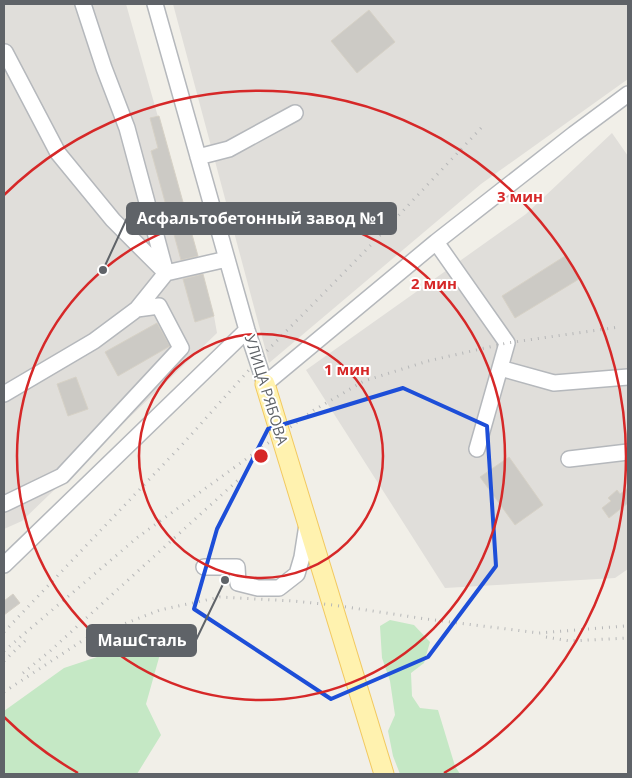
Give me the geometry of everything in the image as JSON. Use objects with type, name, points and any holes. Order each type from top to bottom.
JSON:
[{"type":"main road","name":"УЛИЦА РЯБОВА","points":[[265,384],[384,774]]},
{"type":"street","points":[[83,4],[104,68],[127,128],[166,274]]},
{"type":"street","name":"УЛИЦА РЯБОВА","points":[[155,4],[247,330],[265,384]]},
{"type":"street","points":[[4,53],[58,153],[113,220],[166,274]]},
{"type":"street","points":[[265,384],[436,242],[628,94]]},
{"type":"street","points":[[198,157],[229,149],[295,113]]},
{"type":"street","points":[[436,242],[507,343],[477,449]]},
{"type":"street","points":[[4,394],[94,341],[137,309],[166,274],[227,259]]},
{"type":"street","points":[[4,504],[62,476],[181,348],[158,306],[137,309]]},
{"type":"street","points":[[4,565],[247,330]]},
{"type":"street","points":[[500,368],[554,384],[628,377]]},
{"type":"street","points":[[569,459],[628,452]]},
{"type":"street","points":[[204,567],[237,567],[238,583],[258,588],[279,588],[297,574],[302,557],[307,523]]},
{"type":"highlighted area","points":[[403,388],[487,426],[496,566],[428,657],[331,699],[194,609],[217,529],[268,429]]},
{"type":"shaded area","points":[[4,4],[126,4],[200,265],[217,333],[22,521],[4,529]]},
{"type":"shaded area","points":[[173,4],[628,4],[628,79],[481,184],[269,363]]},
{"type":"shaded area","points":[[612,133],[628,156],[628,569],[615,578],[445,588],[306,370],[526,214]]},
{"type":"green space","points":[[390,620],[414,625],[430,642],[424,663],[411,673],[412,696],[420,708],[438,710],[455,766],[460,774],[400,774],[393,756],[388,731],[395,715],[390,681],[382,658],[380,626]]},
{"type":"green space","points":[[145,641],[162,647],[146,704],[161,735],[137,774],[4,774],[4,711],[64,668]]},
{"type":"building","points":[[369,10],[395,42],[357,73],[331,41]]},
{"type":"building","points":[[159,116],[198,256],[181,260],[151,151],[158,148],[150,118]]},
{"type":"building","points":[[565,256],[579,279],[515,318],[502,296]]},
{"type":"building","points":[[203,274],[214,316],[195,322],[183,279]]},
{"type":"building","points":[[157,323],[170,346],[118,376],[105,352]]},
{"type":"building","points":[[76,377],[88,409],[68,416],[57,384]]},
{"type":"building","points":[[509,457],[543,505],[515,525],[480,477]]},
{"type":"building","points":[[628,488],[628,503],[609,518],[602,508],[611,501],[608,498],[617,490],[620,494]]},
{"type":"building","points":[[13,594],[20,603],[4,615],[4,601]]},
{"type":"railway","points":[[4,632],[181,446],[257,361],[366,250],[483,126]]},
{"type":"railway","points":[[4,651],[138,537],[314,410],[364,381],[428,361],[507,343],[619,327]]},
{"type":"railway","points":[[23,673],[49,652],[238,480]]},
{"type":"railway","points":[[4,692],[85,639],[160,610],[220,597],[333,605],[539,633],[628,625]]},
{"type":"railway","points":[[546,637],[570,641],[628,638]]},
{"type":"railway","points":[[4,661],[25,641]]},
{"type":"place","name":"Асфальтобетонный завод №1","points":[[103,270]]},
{"type":"place","name":"МашСталь","points":[[225,580]]}]
